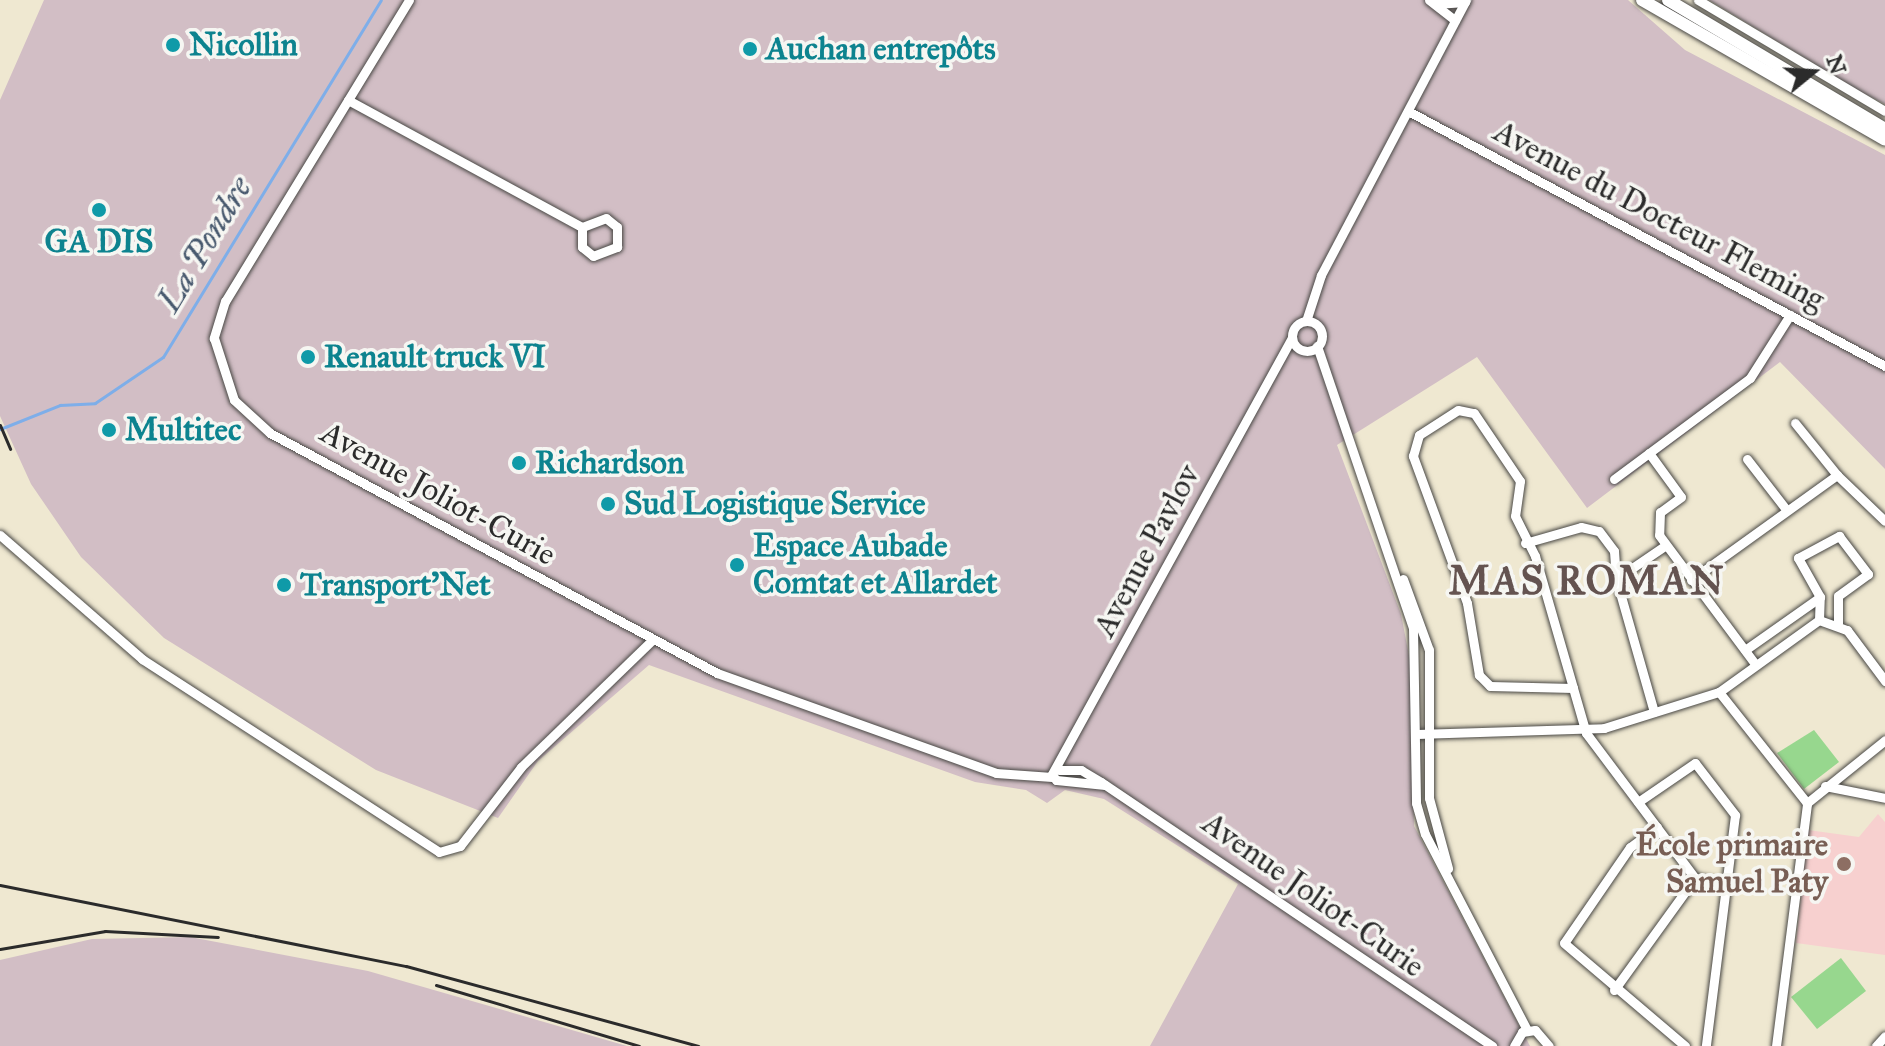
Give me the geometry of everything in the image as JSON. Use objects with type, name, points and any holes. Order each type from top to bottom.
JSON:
[{"type":"main road","points":[[1642,0],[1885,140]]},
{"type":"main road","points":[[1668,0],[1885,129]]},
{"type":"street","name":"Avenue Joliot-Curie","points":[[409,0],[216,322],[227,389],[270,433],[651,641],[853,726],[996,773],[1060,774],[1081,770],[1492,1046]]},
{"type":"street","points":[[1698,0],[1885,111]]},
{"type":"street","points":[[1433,2],[1465,1],[1317,285],[1311,322],[1319,363],[1429,650],[1429,798],[1453,883]]},
{"type":"street","points":[[1433,2],[1455,20]]},
{"type":"street","points":[[348,100],[582,227],[606,218],[619,233],[617,247],[593,256],[582,247],[582,227]]},
{"type":"street","name":"Avenue du Docteur Fleming","points":[[1408,111],[1885,366]]},
{"type":"street","points":[[1614,479],[1750,378],[1790,315]]},
{"type":"street","name":"Avenue Pavlov","points":[[1060,774],[1280,356],[1298,345],[1311,322]]},
{"type":"street","points":[[1298,345],[1317,346]]},
{"type":"street","points":[[1298,345],[1319,363]]},
{"type":"street","points":[[1573,688],[1490,686],[1479,675],[1467,603],[1413,456],[1419,435],[1458,410],[1474,413],[1520,481],[1514,507],[1573,688],[1586,733],[1695,878],[1727,884]]},
{"type":"street","points":[[1795,423],[1837,475],[1885,521]]},
{"type":"street","points":[[1649,453],[1681,497],[1660,512],[1666,545],[1755,664]]},
{"type":"street","points":[[1747,459],[1785,508]]},
{"type":"street","points":[[1691,580],[1785,508],[1837,475]]},
{"type":"street","points":[[1525,543],[1581,527],[1599,531],[1614,551],[1616,579],[1654,712]]},
{"type":"street","points":[[0,535],[142,659],[439,852],[460,846],[521,767],[651,641]]},
{"type":"street","points":[[1417,734],[1586,733],[1719,692],[1755,664],[1829,621],[1838,596],[1868,574],[1839,536],[1798,558],[1820,597],[1829,621],[1885,681]]},
{"type":"street","points":[[1616,579],[1666,545]]},
{"type":"street","points":[[1391,553],[1417,653],[1416,803],[1527,1030]]},
{"type":"street","points":[[1745,650],[1820,597]]},
{"type":"street","points":[[1719,692],[1807,803]]},
{"type":"street","points":[[1776,1046],[1807,803],[1885,740]]},
{"type":"street","points":[[1638,802],[1695,763],[1735,815],[1706,1046]]},
{"type":"street","points":[[1825,786],[1885,798]]},
{"type":"street","points":[[1657,827],[1630,847],[1565,933],[1569,954],[1685,1046]]},
{"type":"street","points":[[1614,990],[1695,878]]},
{"type":"street","points":[[1514,1046],[1527,1030]]},
{"type":"street","points":[[1527,1030],[1541,1032],[1549,1046]]},
{"type":"street","points":[[1876,1046],[1885,1036]]},
{"type":"shaded area","points":[[44,0],[1628,0],[1685,50],[1885,155],[1885,469],[1780,362],[1587,508],[1477,357],[1337,445],[1401,614],[1411,666],[1414,826],[1530,1046],[1150,1046],[1238,884],[1104,799],[1065,790],[1047,803],[1026,790],[975,782],[649,665],[538,761],[498,818],[376,770],[164,638],[81,557],[31,484],[0,416],[0,100]]},
{"type":"shaded area","points":[[1709,0],[1885,0],[1885,104],[1863,93]]},
{"type":"shaded area","name":"École primaire Samuel Paty","points":[[1878,814],[1885,822],[1885,955],[1796,943],[1808,830],[1859,837]]},
{"type":"shaded area","points":[[190,937],[368,971],[627,1046],[0,1046],[0,960],[92,939]]},
{"type":"green space","points":[[1814,730],[1839,762],[1804,789],[1777,753]]},
{"type":"green space","points":[[1841,958],[1866,991],[1817,1029],[1791,997]]},
{"type":"waterway","name":"La Pondre","points":[[0,429],[60,405],[95,403],[163,357],[381,0]]},
{"type":"railway","points":[[0,425],[10,449]]},
{"type":"railway","points":[[0,885],[406,966],[698,1046]]},
{"type":"railway","points":[[0,949],[105,931],[218,937]]},
{"type":"railway","points":[[436,985],[639,1046]]},
{"type":"place","name":"Nicollin","points":[[173,45]]},
{"type":"place","name":"Auchan entrepôts","points":[[750,49]]},
{"type":"place","name":"GA DIS","points":[[99,210]]},
{"type":"place","name":"Renault truck VI","points":[[308,357]]},
{"type":"place","name":"Multitec","points":[[109,430]]},
{"type":"place","name":"Richardson","points":[[519,463]]},
{"type":"place","name":"Sud Logistique Service","points":[[608,504]]},
{"type":"place","name":"Espace Aubade Comtat et Allardet","points":[[737,565]]},
{"type":"place","name":"Transport'Net","points":[[284,585]]},
{"type":"place","name":"École primaire Samuel Paty","points":[[1844,864]]},
{"type":"district","name":"MAS ROMAN","points":[[1587,581]]}]
